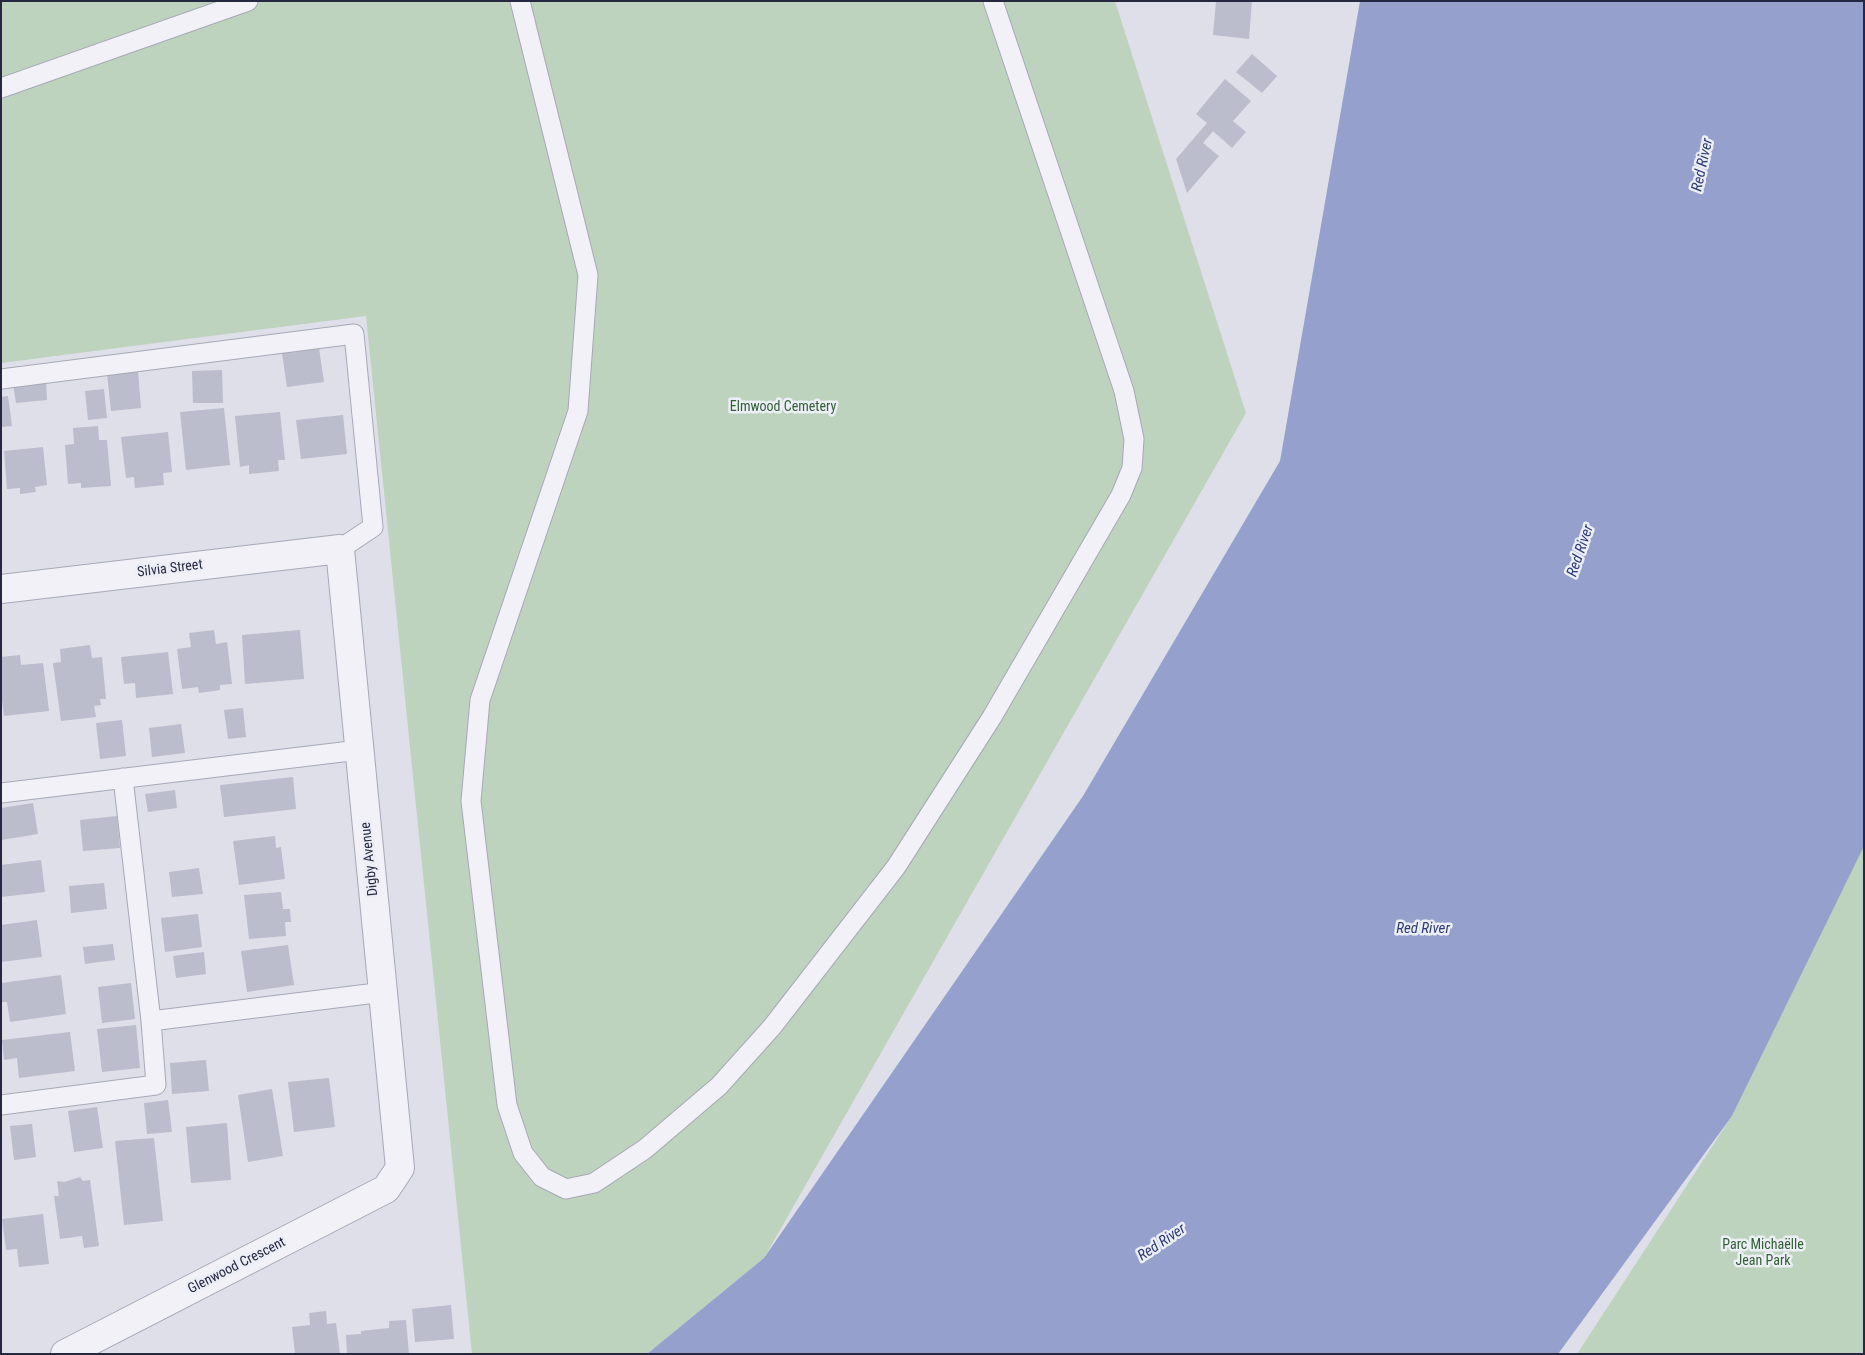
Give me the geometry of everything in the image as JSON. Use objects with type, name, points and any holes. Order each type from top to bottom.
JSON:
[{"type":"street","name":"Silvia Street","points":[[1,589],[340,549]]},
{"type":"street","name":"Digby Avenue","points":[[340,549],[400,1168]]},
{"type":"street","name":"Glenwood Crescent","points":[[66,1354],[386,1189],[400,1168]]},
{"type":"lane","points":[[1,88],[248,1]]},
{"type":"lane","points":[[520,1],[588,275],[578,410],[480,700],[471,801],[507,1105],[523,1153],[542,1177],[566,1188],[594,1183],[645,1149],[719,1086],[772,1027],[901,858],[992,717],[1121,495],[1132,468],[1134,439],[1124,391],[993,1]]},
{"type":"lane","points":[[1,379],[354,334],[373,527],[340,549]]},
{"type":"lane","points":[[1,793],[359,750]]},
{"type":"lane","points":[[1,1105],[156,1085],[151,1021],[123,778]]},
{"type":"lane","points":[[151,1021],[384,992]]},
{"type":"green space","name":"Elmwood Cemetery","points":[[1,1],[1115,1],[1246,413],[764,1258],[647,1354],[472,1354],[366,316],[1,363]]},
{"type":"green space","name":"Parc Michaëlle Jean Park","points":[[1864,843],[1864,1354],[1577,1354],[1732,1116]]},
{"type":"water","name":"Red River","points":[[1360,1],[1864,1],[1864,846],[1732,1116],[1558,1354],[647,1354],[764,1258],[1083,796],[1280,461]]},
{"type":"building","points":[[1216,1],[1252,1],[1249,39],[1213,35]]},
{"type":"building","points":[[1252,54],[1277,76],[1262,93],[1236,72]]},
{"type":"building","points":[[1225,79],[1251,101],[1233,121],[1246,132],[1232,148],[1213,131],[1203,143],[1219,156],[1187,193],[1176,159],[1207,123],[1196,114]]},
{"type":"building","points":[[319,348],[324,382],[287,387],[282,353]]},
{"type":"building","points":[[222,370],[223,403],[193,403],[192,371]]},
{"type":"building","points":[[138,371],[141,408],[111,411],[107,374]]},
{"type":"building","points":[[46,381],[47,400],[16,403],[13,384]]},
{"type":"building","points":[[104,389],[107,418],[88,420],[85,391]]},
{"type":"building","points":[[8,396],[12,426],[1,427],[1,397]]},
{"type":"building","points":[[224,408],[230,465],[186,470],[180,412]]},
{"type":"building","points":[[280,412],[285,460],[278,460],[279,471],[249,474],[249,465],[240,467],[235,416]]},
{"type":"building","points":[[343,415],[347,454],[301,459],[296,420]]},
{"type":"building","points":[[98,426],[99,440],[107,440],[111,486],[81,488],[81,483],[68,484],[65,445],[74,444],[73,428]]},
{"type":"building","points":[[168,432],[172,472],[163,473],[164,485],[135,488],[134,477],[126,478],[121,437]]},
{"type":"building","points":[[43,447],[47,485],[35,487],[36,492],[20,494],[20,488],[7,489],[4,451]]},
{"type":"building","points":[[214,630],[216,644],[227,642],[232,684],[220,685],[220,690],[199,693],[198,687],[182,689],[177,649],[191,647],[189,633]]},
{"type":"building","points":[[300,630],[304,679],[245,684],[242,635]]},
{"type":"building","points":[[90,645],[92,658],[102,657],[106,699],[100,699],[101,705],[94,706],[96,717],[61,721],[53,663],[61,662],[60,649]]},
{"type":"building","points":[[168,652],[173,694],[136,698],[135,683],[124,684],[121,657]]},
{"type":"building","points":[[20,655],[21,665],[43,663],[49,711],[4,716],[1,692],[1,657]]},
{"type":"building","points":[[243,708],[246,737],[228,739],[224,710]]},
{"type":"building","points":[[122,720],[126,756],[100,759],[96,723]]},
{"type":"building","points":[[181,724],[185,753],[152,757],[149,728]]},
{"type":"building","points":[[293,777],[296,809],[224,817],[220,785]]},
{"type":"building","points":[[175,790],[177,808],[148,812],[145,794]]},
{"type":"building","points":[[33,803],[38,834],[1,840],[1,808]]},
{"type":"building","points":[[117,816],[120,848],[83,851],[80,820]]},
{"type":"building","points":[[275,836],[276,848],[281,847],[285,879],[239,885],[233,841]]},
{"type":"building","points":[[41,860],[45,892],[1,897],[1,865]]},
{"type":"building","points":[[199,868],[203,894],[172,897],[169,872]]},
{"type":"building","points":[[104,883],[107,909],[71,913],[69,886]]},
{"type":"building","points":[[281,892],[283,909],[290,909],[291,922],[285,922],[286,936],[249,939],[244,895]]},
{"type":"building","points":[[198,914],[202,947],[165,952],[161,918]]},
{"type":"building","points":[[37,920],[42,957],[1,962],[1,925]]},
{"type":"building","points":[[113,944],[115,960],[85,964],[83,947]]},
{"type":"building","points":[[288,945],[294,985],[247,992],[241,951]]},
{"type":"building","points":[[204,952],[206,974],[176,978],[173,956]]},
{"type":"building","points":[[61,975],[66,1014],[10,1022],[7,1002],[1,1002],[1,983]]},
{"type":"building","points":[[131,983],[135,1019],[102,1023],[98,987]]},
{"type":"building","points":[[136,1025],[140,1068],[102,1072],[97,1029]]},
{"type":"building","points":[[70,1032],[75,1071],[19,1078],[17,1058],[4,1060],[2,1040]]},
{"type":"building","points":[[206,1060],[209,1091],[172,1094],[170,1063]]},
{"type":"building","points":[[329,1078],[335,1127],[294,1132],[288,1082]]},
{"type":"building","points":[[272,1089],[283,1156],[248,1162],[238,1095]]},
{"type":"building","points":[[168,1100],[172,1132],[147,1134],[144,1103]]},
{"type":"building","points":[[97,1107],[103,1148],[74,1152],[68,1111]]},
{"type":"building","points":[[227,1123],[231,1180],[191,1183],[186,1127]]},
{"type":"building","points":[[32,1124],[36,1157],[14,1160],[10,1126]]},
{"type":"building","points":[[154,1138],[163,1221],[124,1225],[115,1141]]},
{"type":"building","points":[[80,1177],[83,1181],[90,1180],[99,1246],[84,1248],[82,1236],[60,1239],[54,1196],[59,1196],[57,1181],[64,1182]]},
{"type":"building","points":[[43,1214],[49,1264],[19,1267],[17,1249],[6,1250],[2,1219]]},
{"type":"building","points":[[451,1305],[454,1339],[415,1342],[412,1309]]},
{"type":"building","points":[[326,1311],[327,1324],[336,1323],[340,1354],[295,1354],[292,1327],[310,1325],[309,1313]]},
{"type":"building","points":[[406,1320],[409,1354],[347,1354],[346,1335],[361,1334],[361,1331],[389,1328],[389,1321]]}]
